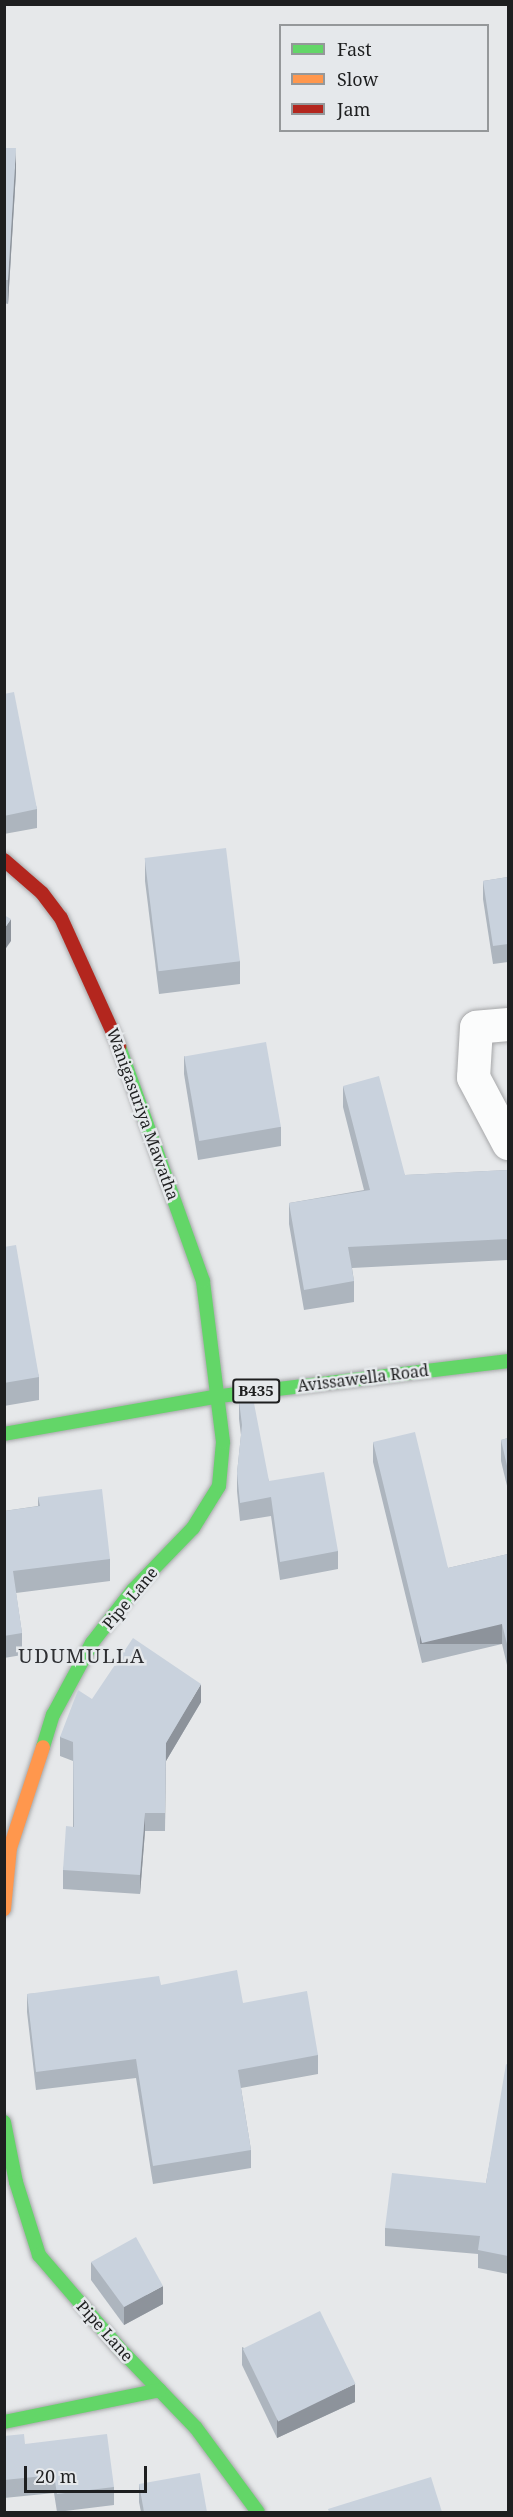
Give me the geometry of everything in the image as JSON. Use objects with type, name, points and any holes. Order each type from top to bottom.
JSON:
[{"type":"street","name":"Wanigasuriya Mawatha","points":[[4,860],[42,893],[61,918],[105,1010],[154,1137],[203,1281],[219,1396]]},
{"type":"street","points":[[508,1023],[476,1028],[473,1077],[508,1143]]},
{"type":"street","name":"Avissawella Road","points":[[4,1434],[219,1396],[508,1361]]},
{"type":"street","name":"Pipe Lane","points":[[4,1909],[10,1848],[53,1715],[92,1642],[133,1590],[194,1528],[219,1486],[222,1443],[219,1396]]},
{"type":"street","name":"Pipe Lane","points":[[4,2122],[16,2182],[39,2255],[196,2428],[258,2512]]},
{"type":"street","points":[[4,2422],[160,2390]]},
{"type":"building","points":[[4,148],[16,148],[8,280],[4,280]]},
{"type":"building","points":[[14,692],[37,809],[4,816],[4,694]]},
{"type":"building","points":[[226,848],[240,961],[159,971],[145,858]]},
{"type":"building","points":[[508,877],[508,944],[493,946],[483,881]]},
{"type":"building","points":[[4,915],[11,919],[4,929]]},
{"type":"building","points":[[266,1042],[281,1127],[199,1141],[184,1056]]},
{"type":"building","points":[[379,1076],[405,1175],[508,1170],[508,1239],[348,1247],[354,1281],[304,1290],[289,1203],[370,1190],[343,1086]]},
{"type":"building","points":[[16,1245],[39,1377],[4,1383],[4,1247]]},
{"type":"building","points":[[253,1398],[269,1481],[324,1472],[338,1551],[280,1562],[271,1497],[240,1503],[237,1473],[242,1425],[239,1401]]},
{"type":"building","points":[[415,1432],[448,1568],[508,1554],[508,1644],[502,1624],[422,1643],[373,1442]]},
{"type":"building","points":[[508,1438],[508,1470],[501,1440]]},
{"type":"building","points":[[102,1489],[110,1559],[13,1571],[22,1633],[4,1636],[4,1511],[40,1506],[38,1497]]},
{"type":"building","points":[[133,1638],[201,1684],[166,1743],[165,1813],[145,1813],[140,1875],[63,1870],[66,1826],[74,1827],[73,1742],[60,1737],[78,1690],[92,1699]]},
{"type":"building","points":[[237,1970],[243,2003],[307,1991],[318,2055],[238,2070],[251,2150],[153,2166],[136,2059],[36,2072],[27,1994],[159,1976],[161,1985]]},
{"type":"building","points":[[506,2064],[508,2065],[508,2256],[478,2250],[480,2236],[385,2228],[392,2173],[486,2183]]},
{"type":"building","points":[[136,2237],[163,2286],[124,2307],[91,2262]]},
{"type":"building","points":[[320,2311],[356,2384],[278,2422],[243,2349]]},
{"type":"building","points":[[24,2434],[25,2444],[107,2434],[114,2487],[57,2494],[54,2475],[4,2480],[4,2436]]},
{"type":"building","points":[[200,2473],[207,2512],[144,2512],[139,2484]]},
{"type":"building","points":[[431,2477],[442,2512],[329,2512],[328,2509]]},
{"type":"traffic: fast","points":[[43,1747],[53,1715],[92,1643],[133,1590],[193,1528],[219,1486],[223,1442],[203,1281],[119,1046]]},
{"type":"traffic: fast","points":[[4,1434],[220,1396],[508,1361]]},
{"type":"traffic: fast","points":[[4,2122],[16,2182],[39,2255],[118,2347],[196,2428],[258,2512]]},
{"type":"traffic: fast","points":[[4,2422],[160,2390]]},
{"type":"traffic: slow","points":[[4,1909],[10,1848],[43,1747]]},
{"type":"traffic: jam","points":[[4,860],[42,893],[61,918],[119,1046]]},
{"type":"district","name":"UDUMULLA","points":[[82,1655]]}]
